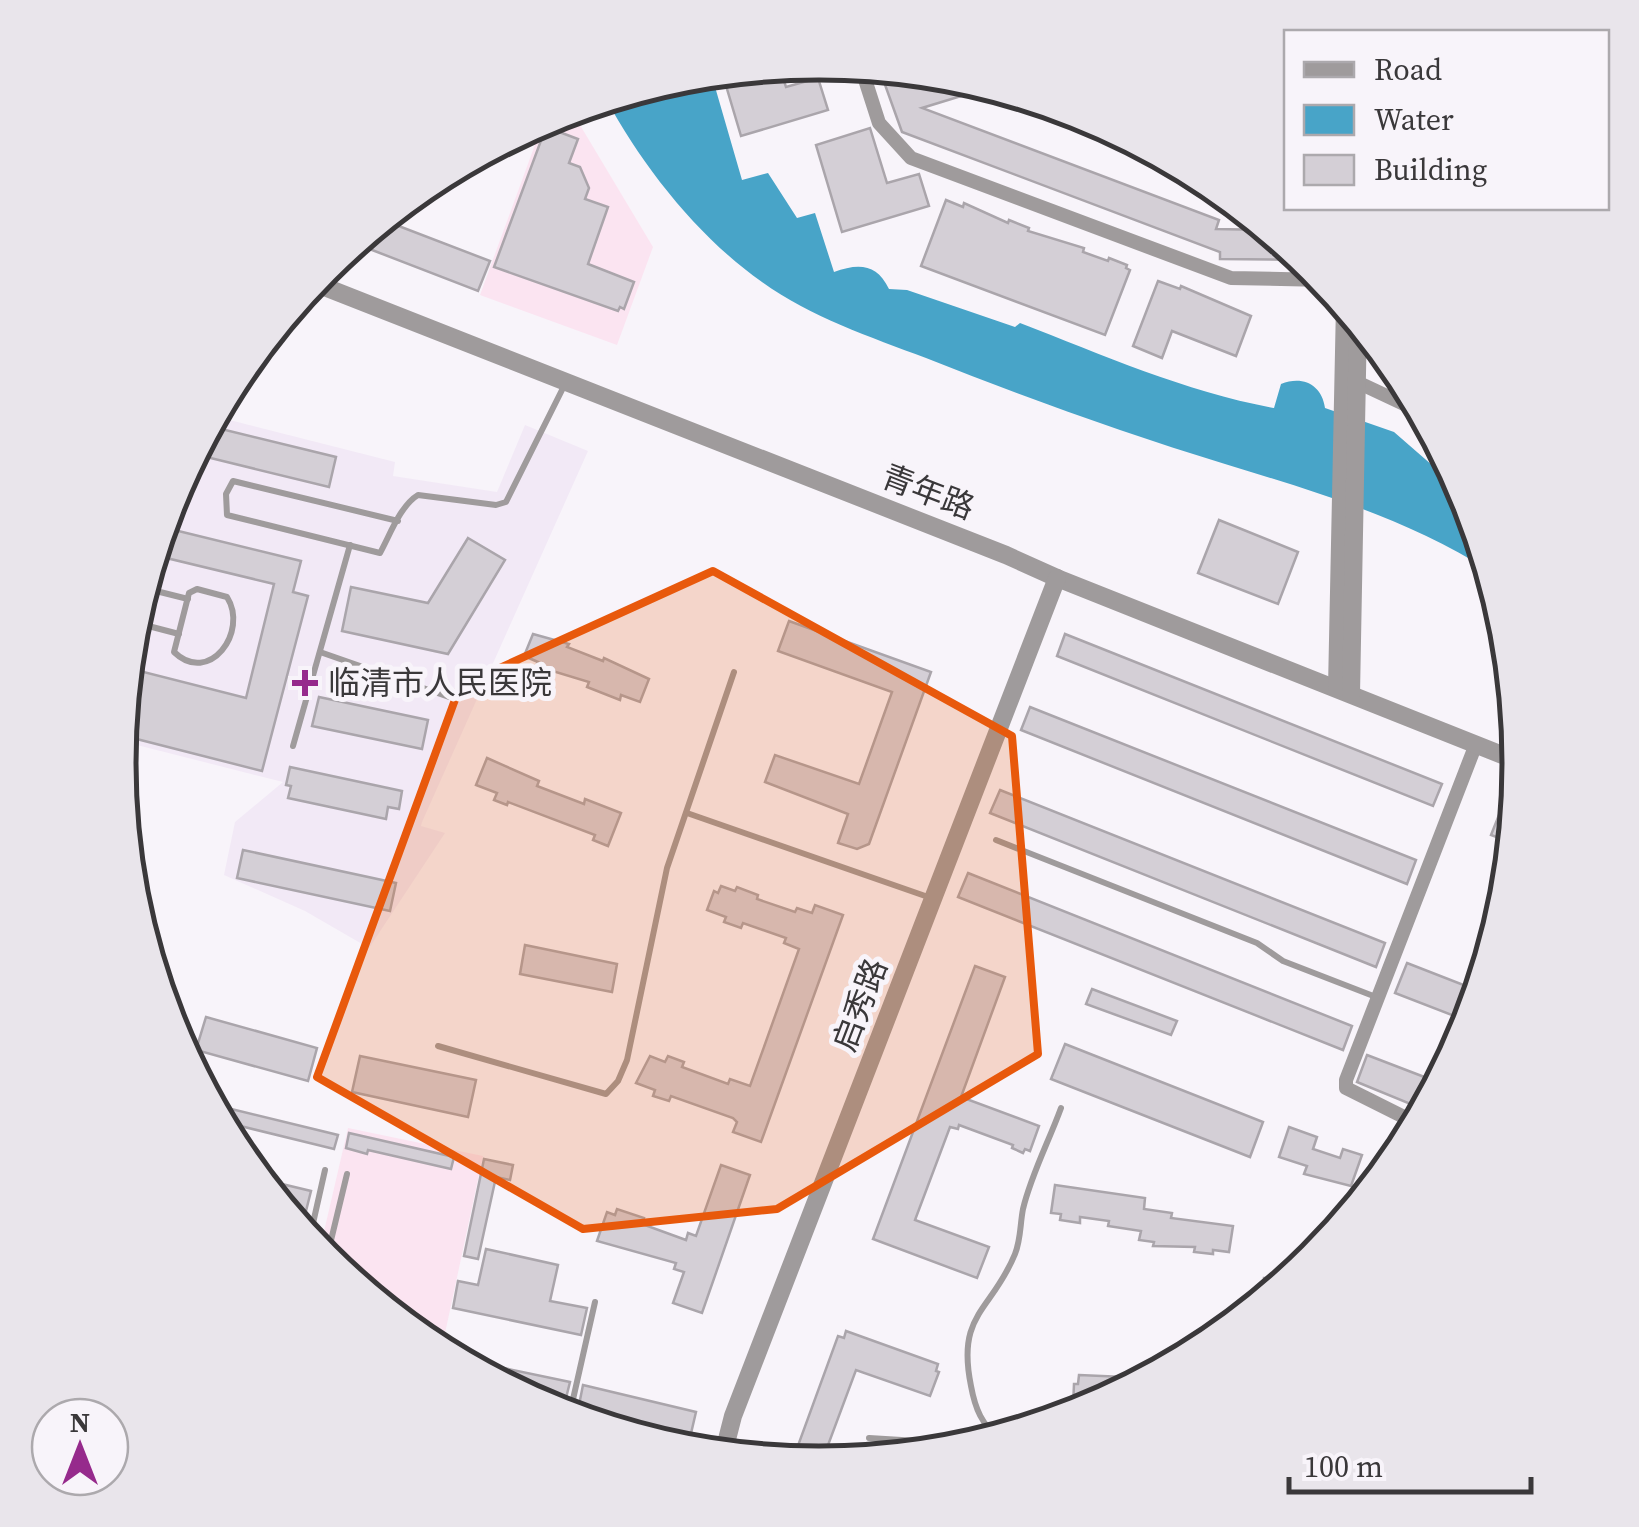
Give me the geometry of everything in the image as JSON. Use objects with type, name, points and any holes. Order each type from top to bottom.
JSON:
[{"type":"street","points":[[866,81],[880,123],[911,158],[1232,278],[1302,279]]},
{"type":"street","name":"青年路","points":[[328,288],[1006,554],[1057,578],[1503,755]]},
{"type":"street","points":[[1346,328],[1352,393]]},
{"type":"street","points":[[1344,691],[1347,517],[1356,340]]},
{"type":"street","points":[[1352,393],[1401,406]]},
{"type":"street","name":"启秀路","points":[[727,1440],[1057,578]]},
{"type":"street","points":[[1404,1117],[1346,1088],[1348,1068],[1476,744]]},
{"type":"lane","points":[[398,522],[233,481],[226,494],[227,515],[380,552],[398,522],[410,500],[418,495],[496,505],[506,502],[566,382]]},
{"type":"lane","points":[[293,746],[350,545]]},
{"type":"lane","points":[[197,589],[227,597],[232,606],[233,628],[223,653],[201,661],[182,660],[174,652],[179,634],[190,593],[197,589]]},
{"type":"lane","points":[[158,591],[188,599]]},
{"type":"lane","points":[[150,626],[179,634]]},
{"type":"lane","points":[[320,652],[449,697]]},
{"type":"lane","points":[[438,1046],[606,1094],[611,1091],[628,1060],[667,868],[734,672]]},
{"type":"lane","points":[[686,813],[933,899]]},
{"type":"lane","points":[[996,840],[1257,943],[1283,960],[1376,997]]},
{"type":"lane","points":[[985,1427],[968,1375],[969,1332],[1014,1258],[1023,1209],[1062,1108]]},
{"type":"lane","points":[[313,1222],[326,1170]]},
{"type":"lane","points":[[331,1241],[347,1174]]},
{"type":"lane","points":[[572,1400],[594,1302]]},
{"type":"lane","points":[[869,1438],[912,1441]]},
{"type":"highlighted area","points":[[713,571],[1012,736],[1038,1054],[777,1209],[583,1229],[317,1077],[460,686]]},
{"type":"shaded area","points":[[579,124],[653,247],[617,345],[480,295],[536,142]]},
{"type":"shaded area","name":"临清市人民医院","points":[[229,420],[395,462],[393,476],[497,492],[525,425],[588,451],[422,822],[421,826],[445,833],[369,948],[305,911],[224,875],[235,822],[283,782],[136,745],[142,674],[159,587],[188,502]]},
{"type":"shaded area","points":[[348,1128],[483,1156],[445,1335],[403,1306],[324,1233]]},
{"type":"water","points":[[715,88],[742,180],[768,173],[797,218],[815,213],[834,272],[851,267],[873,270],[889,289],[907,290],[1015,327],[1020,323],[1145,372],[1241,401],[1274,408],[1281,384],[1310,384],[1320,393],[1325,408],[1394,432],[1437,469],[1472,561],[1361,508],[1037,401],[800,306],[762,282],[716,244],[674,199],[614,112]]},
{"type":"building","points":[[819,80],[828,110],[741,136],[726,87],[784,81],[786,87]]},
{"type":"building","points":[[884,83],[963,95],[922,108],[1219,220],[1216,229],[1246,230],[1281,260],[1220,259],[1220,252],[902,132]]},
{"type":"building","points":[[870,128],[887,183],[919,174],[929,206],[842,232],[816,145]]},
{"type":"building","points":[[559,132],[578,139],[569,163],[580,167],[589,188],[585,199],[608,207],[588,264],[634,282],[624,309],[620,307],[618,311],[494,267],[541,139]]},
{"type":"building","points":[[946,200],[963,207],[964,203],[1029,228],[1028,231],[1084,248],[1083,252],[1127,265],[1130,270],[1105,335],[921,266]]},
{"type":"building","points":[[398,226],[490,261],[478,291],[370,249]]},
{"type":"building","points":[[1158,281],[1180,289],[1181,286],[1251,316],[1236,356],[1172,331],[1162,358],[1133,346]]},
{"type":"building","points":[[224,430],[336,457],[329,487],[208,457]]},
{"type":"building","points":[[1219,520],[1298,552],[1278,604],[1198,573]]},
{"type":"building","points":[[177,531],[301,561],[293,592],[308,596],[262,771],[137,739],[142,672],[246,698],[274,584],[168,558]]},
{"type":"building","points":[[468,538],[505,560],[448,654],[342,631],[351,587],[428,603]]},
{"type":"building","points":[[789,621],[931,672],[869,844],[857,849],[838,843],[848,814],[765,782],[775,755],[859,784],[892,692],[778,651]]},
{"type":"building","points":[[533,634],[569,644],[567,647],[603,661],[604,658],[649,679],[640,702],[621,695],[620,700],[587,687],[589,682],[536,666],[538,662],[524,656]]},
{"type":"building","points":[[1065,634],[1442,784],[1433,806],[1057,656]]},
{"type":"building","points":[[319,697],[428,720],[422,749],[312,726]]},
{"type":"building","points":[[1030,707],[1416,860],[1407,884],[1021,730]]},
{"type":"building","points":[[487,758],[539,781],[537,786],[621,813],[608,846],[593,840],[595,835],[494,800],[497,793],[476,785]]},
{"type":"building","points":[[290,767],[402,791],[399,809],[388,807],[386,819],[288,798]]},
{"type":"building","points":[[1000,790],[1385,943],[1376,967],[990,813]]},
{"type":"building","points":[[1501,810],[1499,838],[1491,835]]},
{"type":"building","points":[[243,850],[396,883],[390,911],[237,878]]},
{"type":"building","points":[[968,873],[1352,1026],[1343,1050],[958,897]]},
{"type":"building","points":[[721,886],[735,891],[737,887],[758,895],[757,899],[795,912],[797,908],[812,913],[815,905],[843,915],[761,1142],[733,1132],[737,1122],[733,1118],[671,1096],[669,1101],[653,1096],[655,1090],[636,1083],[650,1056],[665,1062],[668,1056],[684,1062],[682,1067],[728,1084],[730,1079],[750,1086],[799,949],[784,943],[786,938],[743,923],[741,928],[724,922],[726,917],[707,910],[714,891],[718,893]]},
{"type":"building","points":[[525,945],[617,964],[612,992],[520,974]]},
{"type":"building","points":[[1407,963],[1466,986],[1454,1016],[1395,993]]},
{"type":"building","points":[[975,966],[1005,977],[961,1097],[1039,1126],[1030,1151],[1025,1149],[1023,1153],[1013,1145],[959,1125],[958,1129],[950,1127],[915,1220],[989,1247],[977,1278],[873,1239]]},
{"type":"building","points":[[1092,989],[1177,1021],[1171,1035],[1086,1004]]},
{"type":"building","points":[[206,1017],[317,1048],[308,1081],[199,1051],[197,1046]]},
{"type":"building","points":[[1065,1044],[1263,1122],[1250,1157],[1051,1079]]},
{"type":"building","points":[[1367,1055],[1426,1078],[1411,1104],[1357,1082]]},
{"type":"building","points":[[360,1056],[476,1080],[468,1117],[352,1092]]},
{"type":"building","points":[[230,1109],[338,1135],[334,1149],[241,1126]]},
{"type":"building","points":[[1289,1127],[1317,1137],[1313,1149],[1340,1158],[1343,1149],[1362,1155],[1351,1186],[1304,1174],[1307,1166],[1279,1157]]},
{"type":"building","points":[[349,1133],[454,1157],[451,1169],[346,1148]]},
{"type":"building","points":[[484,1159],[513,1165],[510,1180],[496,1177],[478,1259],[464,1256]]},
{"type":"building","points":[[721,1165],[750,1175],[702,1313],[673,1303],[684,1272],[674,1269],[676,1263],[597,1241],[607,1212],[615,1215],[617,1209],[644,1218],[642,1224],[686,1240],[688,1233],[696,1236]]},
{"type":"building","points":[[280,1184],[311,1191],[305,1213]]},
{"type":"building","points":[[1055,1185],[1145,1198],[1144,1209],[1172,1213],[1171,1218],[1233,1226],[1229,1252],[1213,1250],[1213,1254],[1194,1252],[1195,1247],[1153,1246],[1154,1242],[1139,1240],[1141,1231],[1108,1226],[1109,1221],[1080,1217],[1080,1223],[1060,1220],[1061,1214],[1051,1213]]},
{"type":"building","points":[[486,1249],[558,1265],[550,1301],[587,1308],[581,1335],[453,1308],[458,1281],[478,1285]]},
{"type":"building","points":[[846,1331],[938,1364],[930,1396],[856,1370],[827,1447],[798,1447],[838,1336],[844,1338]]},
{"type":"building","points":[[499,1367],[570,1382],[566,1398]]},
{"type":"building","points":[[1079,1375],[1122,1377],[1073,1398],[1074,1384],[1078,1384]]},
{"type":"building","points":[[583,1385],[696,1412],[691,1435],[579,1403]]},
{"type":"place","name":"临清市人民医院","points":[[305,683]]}]
